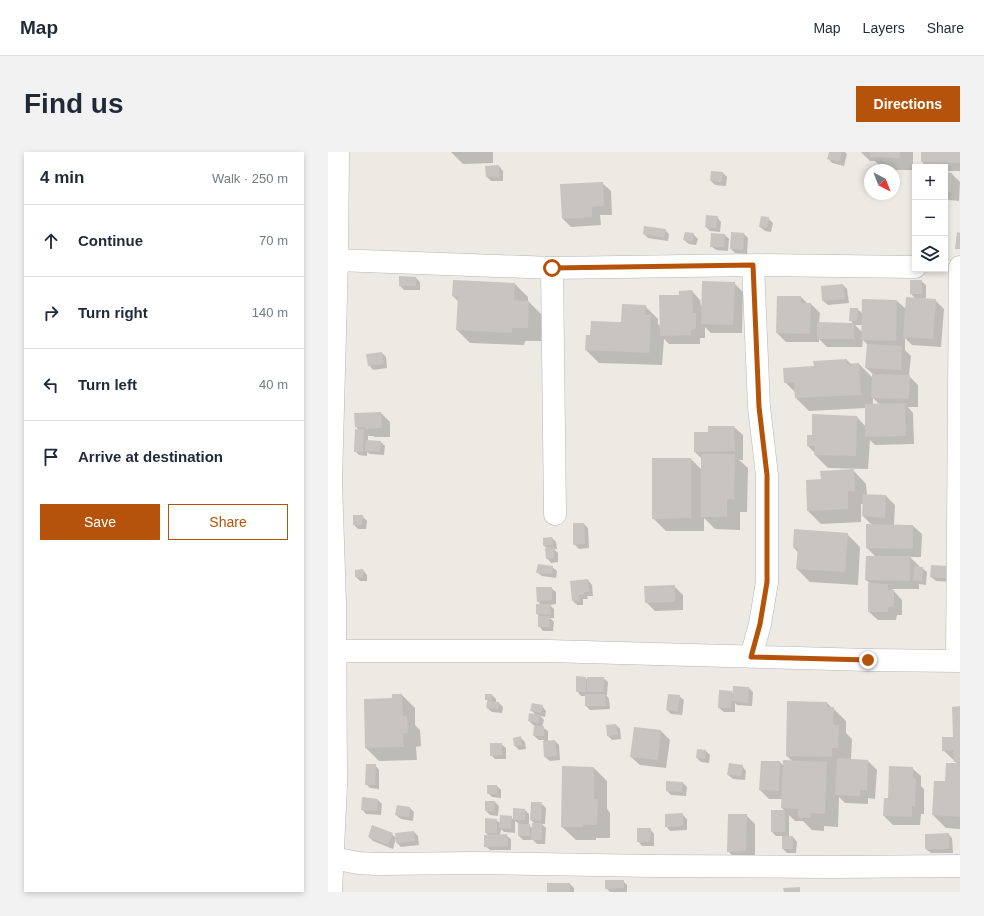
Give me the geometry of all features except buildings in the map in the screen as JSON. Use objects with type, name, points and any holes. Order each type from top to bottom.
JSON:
[{"type":"street","points":[[332,892],[330,857],[336,785],[332,481],[338,152]]},
{"type":"street","points":[[337,260],[552,268],[753,265],[912,267]]},
{"type":"street","points":[[751,657],[760,624],[767,582],[767,475],[759,407],[753,265]]},
{"type":"street","points":[[335,651],[548,651],[868,660],[959,661],[960,267],[948,267]]},
{"type":"street","points":[[552,268],[555,514]]},
{"type":"street","points":[[330,857],[358,863],[377,864],[477,863],[824,867],[960,866]]},
{"type":"route","points":[[552,268],[753,265],[759,407],[767,475],[767,582],[760,624],[751,657],[868,660]]}]
